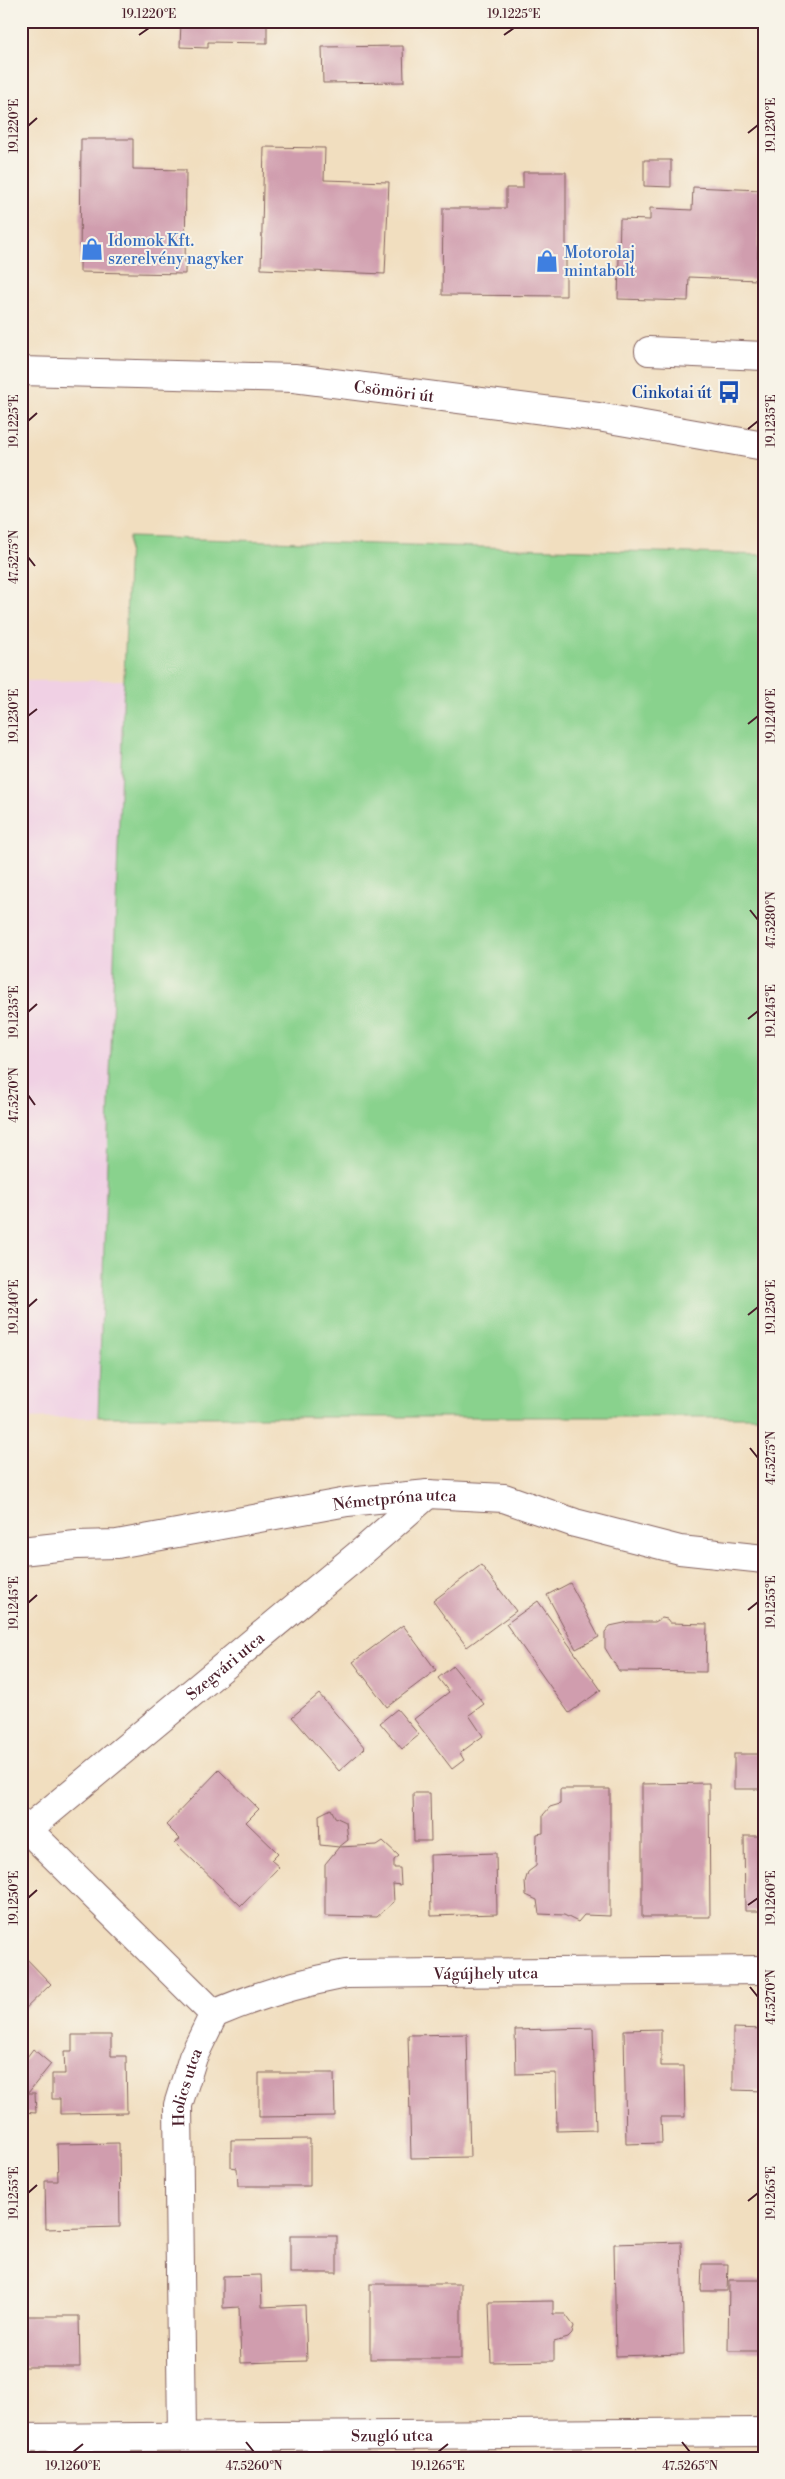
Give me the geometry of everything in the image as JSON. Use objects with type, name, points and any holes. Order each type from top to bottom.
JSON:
[{"type":"street","points":[[649,351],[764,356]]},
{"type":"street","name":"Csömöri út","points":[[21,371],[294,378],[598,417],[764,446]]},
{"type":"street","name":"Németpróna utca","points":[[21,1552],[76,1545],[117,1544],[347,1502],[428,1494],[504,1498],[575,1523],[680,1550],[764,1559]]},
{"type":"street","name":"Szegvári utca","points":[[23,1830],[364,1550],[428,1494]]},
{"type":"street","points":[[23,1830],[214,2014]]},
{"type":"street","name":"Vágújhely utca","points":[[214,2014],[248,1999],[299,1984],[346,1974],[764,1970]]},
{"type":"street","name":"Holics utca","points":[[182,2436],[178,2106],[193,2057],[214,2014]]},
{"type":"street","name":"Szugló utca","points":[[21,2438],[764,2432]]},
{"type":"shaded area","points":[[127,680],[98,1417],[21,1419],[21,681]]},
{"type":"green space","points":[[129,537],[764,555],[764,1417],[98,1417]]},
{"type":"building","points":[[181,21],[267,21],[267,43],[208,42],[208,48],[180,47]]},
{"type":"building","points":[[403,46],[404,82],[323,83],[322,47]]},
{"type":"building","points":[[81,139],[133,139],[133,169],[186,170],[185,274],[80,272]]},
{"type":"building","points":[[264,147],[325,148],[324,180],[389,182],[385,274],[261,269]]},
{"type":"building","points":[[644,160],[671,160],[671,187],[644,186]]},
{"type":"building","points":[[523,172],[566,172],[566,296],[442,295],[443,208],[506,208],[506,188],[523,188]]},
{"type":"building","points":[[693,187],[760,190],[757,280],[689,277],[688,301],[618,299],[620,219],[650,220],[650,208],[692,210]]},
{"type":"building","points":[[481,1565],[516,1611],[467,1647],[433,1601]]},
{"type":"building","points":[[570,1583],[599,1637],[576,1649],[547,1595]]},
{"type":"building","points":[[538,1601],[601,1690],[569,1713],[506,1624]]},
{"type":"building","points":[[662,1618],[667,1619],[670,1623],[707,1624],[706,1672],[619,1671],[605,1648],[605,1632],[610,1626],[629,1622],[655,1622]]},
{"type":"building","points":[[403,1625],[436,1670],[387,1707],[353,1662]]},
{"type":"building","points":[[453,1666],[484,1704],[469,1715],[483,1736],[460,1753],[464,1760],[452,1769],[414,1719],[449,1692],[438,1678]]},
{"type":"building","points":[[319,1694],[365,1748],[339,1771],[292,1717]]},
{"type":"building","points":[[397,1709],[419,1735],[402,1749],[380,1723]]},
{"type":"building","points":[[734,1754],[764,1754],[764,1789],[734,1789]]},
{"type":"building","points":[[219,1770],[259,1809],[246,1822],[278,1853],[271,1860],[279,1867],[241,1906],[175,1843],[180,1839],[166,1825]]},
{"type":"building","points":[[709,1783],[710,1917],[642,1917],[642,1784]]},
{"type":"building","points":[[560,1789],[610,1789],[610,1916],[584,1915],[578,1922],[564,1915],[539,1914],[537,1900],[526,1895],[525,1882],[528,1872],[536,1866],[537,1834],[543,1833],[543,1815],[550,1807],[560,1804]]},
{"type":"building","points":[[413,1793],[430,1793],[431,1841],[414,1841]]},
{"type":"building","points":[[331,1809],[335,1817],[346,1822],[348,1840],[339,1847],[320,1845],[319,1815]]},
{"type":"building","points":[[744,1836],[764,1836],[764,1911],[745,1911]]},
{"type":"building","points":[[383,1841],[399,1856],[394,1860],[394,1868],[400,1868],[401,1885],[393,1884],[394,1902],[377,1917],[325,1916],[325,1864],[339,1847],[377,1845]]},
{"type":"building","points":[[496,1853],[497,1914],[431,1916],[430,1855]]},
{"type":"building","points":[[21,1953],[51,1984],[21,2013]]},
{"type":"building","points":[[593,2028],[596,2130],[557,2131],[556,2073],[516,2074],[515,2030]]},
{"type":"building","points":[[733,2028],[764,2029],[764,2091],[733,2090]]},
{"type":"building","points":[[661,2029],[661,2066],[684,2066],[685,2117],[661,2117],[662,2143],[626,2144],[624,2030]]},
{"type":"building","points":[[467,2034],[470,2157],[411,2158],[408,2035]]},
{"type":"building","points":[[72,2035],[111,2035],[111,2056],[126,2056],[127,2113],[60,2114],[60,2099],[52,2099],[52,2074],[65,2074],[64,2051],[72,2051]]},
{"type":"building","points":[[33,2049],[51,2064],[28,2093],[35,2093],[36,2113],[21,2112],[21,2065]]},
{"type":"building","points":[[259,2073],[334,2073],[335,2116],[259,2117]]},
{"type":"building","points":[[310,2139],[310,2186],[238,2186],[237,2168],[231,2167],[231,2140]]},
{"type":"building","points":[[119,2143],[120,2227],[46,2229],[45,2181],[58,2181],[57,2144]]},
{"type":"building","points":[[290,2236],[337,2236],[337,2273],[290,2273]]},
{"type":"building","points":[[681,2242],[684,2354],[616,2356],[614,2244]]},
{"type":"building","points":[[702,2264],[728,2264],[727,2291],[701,2291]]},
{"type":"building","points":[[261,2275],[262,2307],[305,2305],[307,2361],[241,2363],[239,2307],[223,2308],[223,2276]]},
{"type":"building","points":[[729,2280],[764,2280],[764,2351],[728,2351]]},
{"type":"building","points":[[370,2284],[461,2284],[461,2359],[370,2359]]},
{"type":"building","points":[[553,2301],[553,2314],[565,2314],[574,2326],[572,2334],[568,2338],[554,2342],[554,2361],[491,2362],[489,2302]]},
{"type":"building","points":[[21,2316],[79,2316],[80,2367],[21,2367]]},
{"type":"place","name":"Idomok Kft. szerelvény nagyker","points":[[92,249]]},
{"type":"place","name":"Motorolaj mintabolt","points":[[547,261]]},
{"type":"place","name":"Cinkotai út","points":[[729,392]]}]
